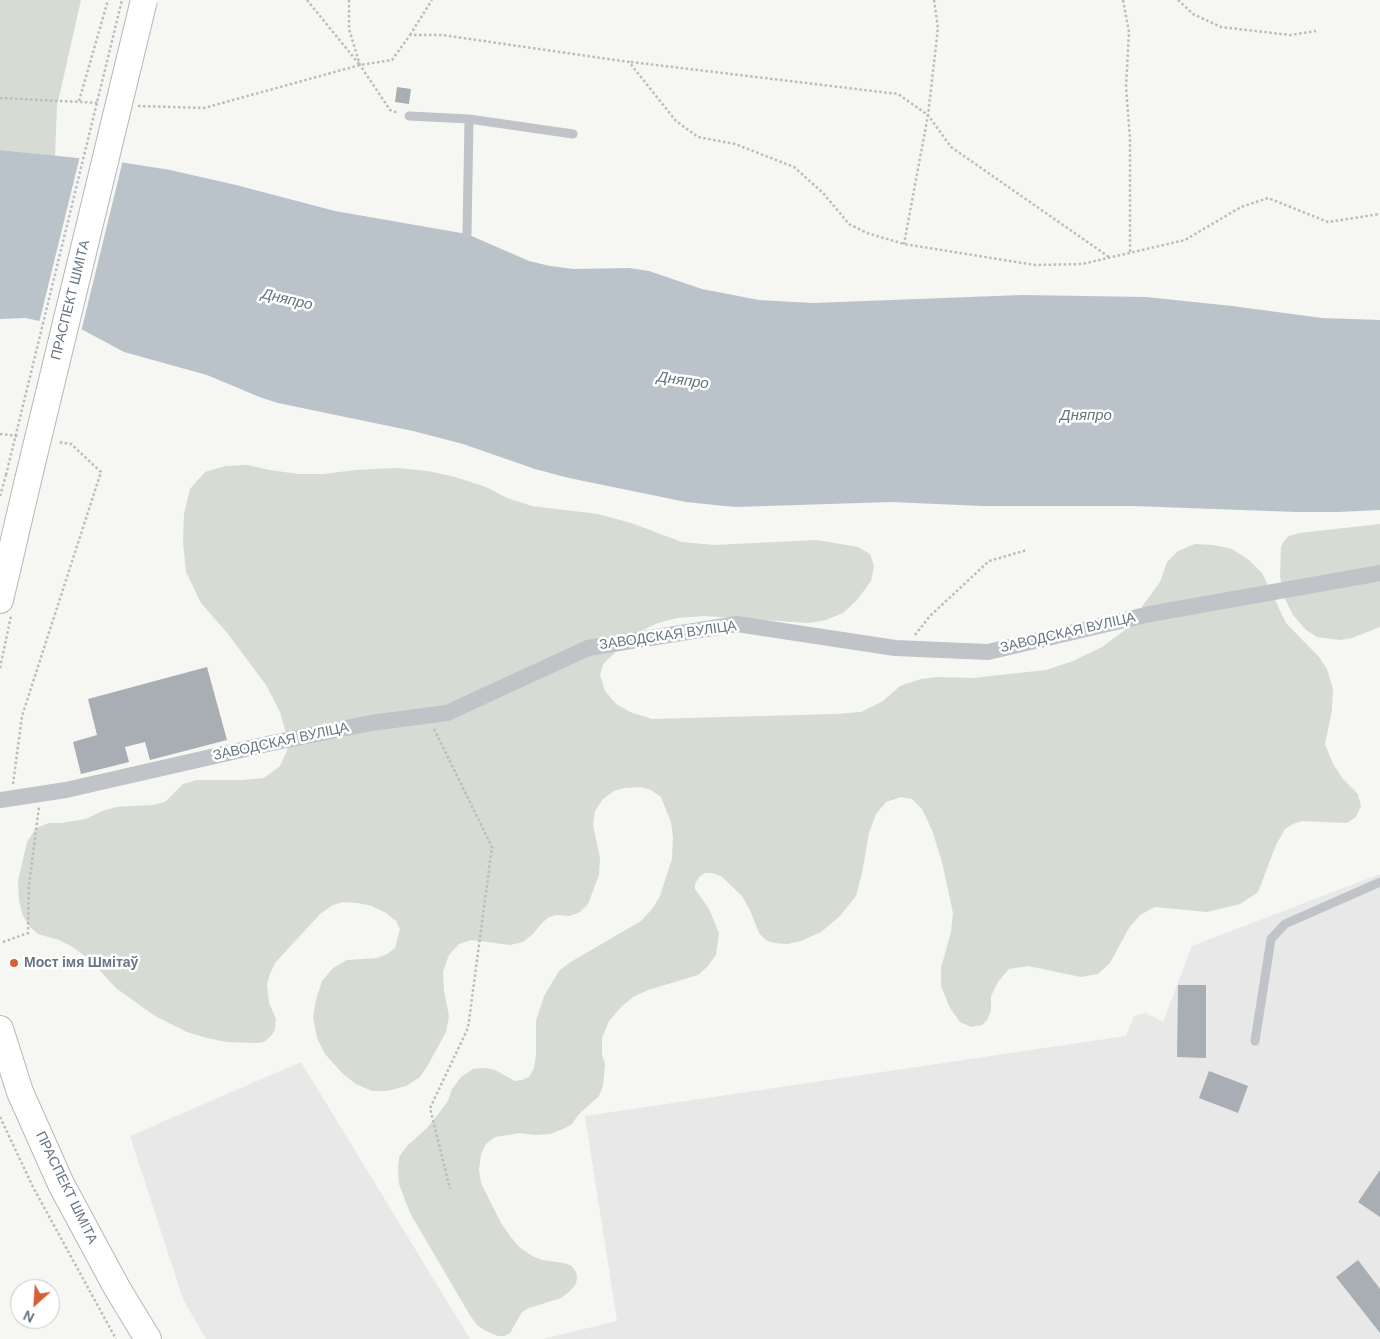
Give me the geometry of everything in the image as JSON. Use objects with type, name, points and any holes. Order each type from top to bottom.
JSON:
[{"type":"main road","name":"ПРАСПЕКТ ШМІТА","points":[[0,530],[127,0]]},
{"type":"main road","name":"ПРАСПЕКТ ШМІТА","points":[[0,600],[12,482],[144,0]]},
{"type":"main road","name":"ПРАСПЕКТ ШМІТА","points":[[0,1029],[20,1092],[61,1184],[117,1288],[148,1339]]},
{"type":"main road","name":"ПРАСПЕКТ ШМІТА","points":[[0,1079],[13,1114],[44,1180],[133,1339]]},
{"type":"street","name":"ЗАВОДСКАЯ ВУЛІЦА","points":[[6,799],[66,790],[371,723],[447,713],[588,648],[737,624],[895,648],[988,652],[1150,614],[1380,573]]},
{"type":"lane","points":[[409,116],[470,119],[573,134]]},
{"type":"lane","points":[[467,234],[470,119]]},
{"type":"lane","points":[[1255,1040],[1271,939],[1284,924],[1380,882]]},
{"type":"path","points":[[79,101],[108,0]]},
{"type":"path","points":[[12,482],[122,0]]},
{"type":"path","points":[[307,0],[360,65],[390,110],[409,116]]},
{"type":"path","points":[[349,0],[349,29],[360,65]]},
{"type":"path","points":[[137,106],[204,108],[360,65],[392,60],[432,0]]},
{"type":"path","points":[[904,244],[928,115],[938,28],[934,0]]},
{"type":"path","points":[[1123,0],[1129,32],[1126,86],[1130,139],[1130,252]]},
{"type":"path","points":[[1178,0],[1193,14],[1221,27],[1290,35],[1316,31]]},
{"type":"path","points":[[410,35],[442,35],[629,62],[898,94],[928,115],[951,147],[1109,257]]},
{"type":"path","points":[[629,62],[676,121],[698,137],[736,144],[794,167],[823,193],[849,224],[867,233],[904,244],[1035,264],[1082,264],[1185,240],[1241,207],[1268,198],[1328,222],[1380,214]]},
{"type":"path","points":[[0,98],[108,103]]},
{"type":"path","points":[[0,434],[27,437]]},
{"type":"path","points":[[6,799],[22,716],[101,472],[71,444],[54,441]]},
{"type":"path","points":[[913,648],[914,636],[930,616],[989,561],[1026,550]]},
{"type":"path","points":[[427,716],[492,847],[468,1028],[430,1108],[450,1190]]},
{"type":"path","points":[[3,942],[28,933],[30,885],[40,794]]},
{"type":"path","points":[[0,1117],[33,1187],[116,1339]]},
{"type":"shaded area","points":[[0,0],[81,0],[57,106],[55,156],[0,150]]},
{"type":"shaded area","points":[[247,465],[298,474],[324,474],[396,468],[428,471],[486,487],[507,498],[532,506],[598,514],[631,523],[682,542],[714,545],[817,540],[858,547],[870,554],[874,566],[871,581],[857,600],[843,613],[826,620],[808,623],[704,616],[677,618],[658,623],[635,634],[603,664],[600,675],[605,691],[616,704],[630,712],[652,719],[861,712],[883,701],[900,686],[921,679],[938,677],[973,678],[1046,670],[1073,661],[1102,647],[1125,630],[1160,582],[1167,562],[1178,551],[1195,544],[1232,549],[1249,560],[1262,573],[1286,623],[1319,657],[1327,669],[1333,689],[1332,710],[1325,744],[1333,764],[1343,779],[1358,794],[1361,806],[1356,817],[1347,823],[1302,821],[1285,829],[1276,845],[1258,892],[1240,904],[1207,912],[1155,907],[1140,915],[1129,928],[1110,963],[1098,974],[1081,977],[1028,966],[1009,969],[998,982],[991,996],[991,1011],[987,1020],[982,1025],[971,1027],[960,1022],[950,1008],[941,986],[941,968],[951,932],[953,913],[942,862],[932,830],[922,809],[912,799],[901,797],[886,802],[876,814],[869,833],[856,896],[840,916],[821,932],[801,941],[787,944],[766,940],[759,933],[742,896],[721,876],[705,873],[699,877],[695,884],[695,889],[709,909],[719,933],[716,955],[708,966],[698,975],[648,990],[633,997],[621,1007],[609,1021],[602,1038],[602,1055],[605,1064],[603,1086],[599,1096],[579,1114],[572,1124],[550,1134],[519,1133],[495,1137],[486,1144],[481,1154],[479,1170],[481,1183],[501,1223],[510,1236],[519,1247],[532,1256],[572,1266],[577,1277],[576,1284],[561,1298],[522,1312],[510,1333],[505,1336],[498,1336],[484,1330],[471,1317],[410,1213],[399,1184],[399,1157],[439,1113],[461,1077],[473,1069],[485,1068],[495,1070],[515,1081],[529,1077],[534,1068],[536,1055],[536,1021],[544,996],[559,971],[569,963],[641,921],[653,908],[660,896],[672,859],[673,837],[671,822],[661,797],[651,790],[640,787],[614,791],[603,799],[595,811],[593,825],[600,858],[599,875],[588,904],[580,912],[570,916],[557,915],[549,917],[523,942],[510,945],[471,940],[459,944],[449,955],[443,971],[444,991],[449,1016],[446,1032],[420,1077],[406,1086],[387,1091],[372,1091],[356,1084],[343,1074],[325,1054],[317,1038],[313,1017],[322,981],[333,968],[347,960],[377,958],[395,948],[400,929],[396,921],[372,906],[343,902],[333,905],[320,914],[275,963],[267,984],[269,1003],[276,1019],[275,1029],[272,1035],[264,1042],[257,1043],[227,1042],[207,1038],[187,1032],[155,1016],[116,988],[88,958],[59,940],[38,934],[30,927],[23,916],[19,901],[18,881],[27,842],[36,828],[49,823],[86,819],[116,807],[153,805],[165,802],[183,784],[197,780],[264,778],[280,766],[287,751],[286,733],[280,712],[266,685],[228,634],[201,603],[186,572],[183,541],[184,514],[190,489],[205,472],[225,466]]},
{"type":"shaded area","points":[[1380,524],[1380,627],[1352,638],[1340,640],[1317,637],[1306,630],[1293,615],[1285,599],[1280,577],[1281,547],[1284,541],[1289,536],[1299,533]]},
{"type":"shaded area","points":[[1380,874],[1380,1339],[543,1339],[617,1321],[585,1116],[1126,1036],[1134,1016],[1146,1013],[1163,1022],[1192,946]]},
{"type":"shaded area","points":[[301,1062],[470,1339],[206,1339],[183,1299],[130,1136]]},
{"type":"water","name":"Дняпро","points":[[0,150],[126,163],[170,170],[335,211],[467,234],[529,261],[550,266],[574,269],[629,268],[649,271],[702,289],[759,300],[813,303],[1022,295],[1146,297],[1322,318],[1380,320],[1380,510],[1296,512],[1133,506],[983,506],[891,502],[735,507],[686,502],[569,478],[535,469],[463,444],[413,431],[278,403],[207,375],[124,352],[83,330],[25,318],[0,319]]},
{"type":"pier","points":[[80,156],[123,160],[81,332],[39,323]]},
{"type":"building","points":[[397,87],[411,89],[409,104],[395,102]]},
{"type":"building","points":[[207,667],[227,740],[150,760],[145,742],[125,747],[129,762],[81,774],[73,742],[97,735],[88,699]]},
{"type":"building","points":[[1178,985],[1206,985],[1206,1058],[1177,1057]]},
{"type":"building","points":[[1209,1071],[1248,1086],[1238,1113],[1199,1098]]},
{"type":"building","points":[[1380,1170],[1380,1217],[1358,1202]]},
{"type":"building","points":[[1358,1260],[1380,1289],[1380,1333],[1336,1277]]},
{"type":"place","name":"Мост імя Шмітаў","points":[[14,963]]}]
